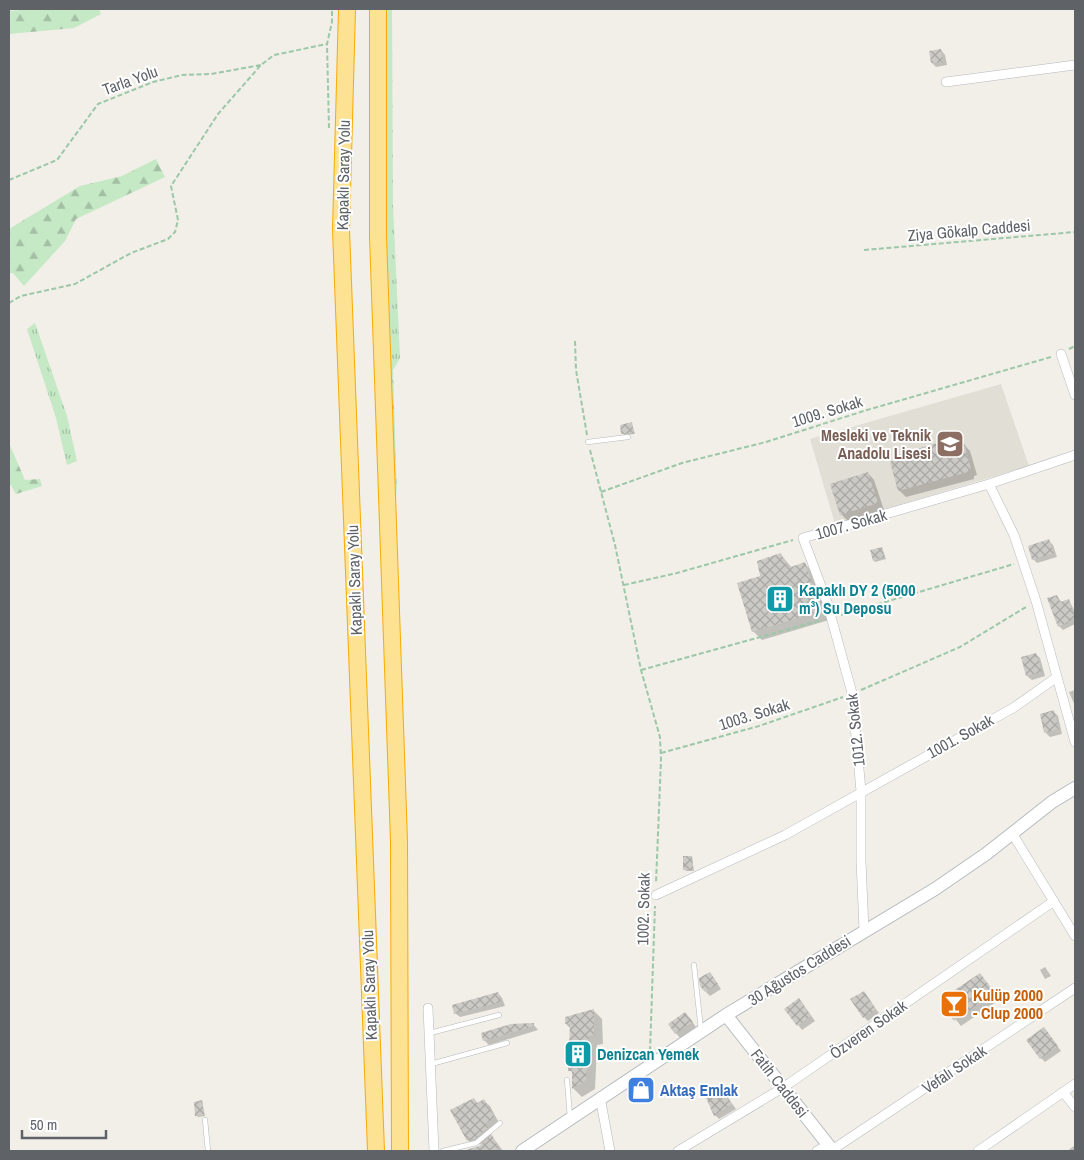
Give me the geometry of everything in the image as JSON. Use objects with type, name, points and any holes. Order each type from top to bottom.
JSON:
[{"type":"highway","name":"Kapaklı Saray Yolu","points":[[347,9],[341,230],[376,1151]]},
{"type":"highway","name":"Kapaklı Saray Yolu","points":[[378,9],[378,236],[399,841],[400,1151]]},
{"type":"street","points":[[946,82],[1075,65]]},
{"type":"street","points":[[1061,354],[1075,394]]},
{"type":"street","name":"1007. Sokak","points":[[803,538],[989,484],[1075,455]]},
{"type":"street","points":[[989,484],[1014,535],[1036,601],[1075,742]]},
{"type":"street","name":"1012. Sokak","points":[[803,538],[827,602],[852,693],[861,791],[861,861],[864,930]]},
{"type":"street","name":"1001. Sokak","points":[[656,895],[785,834],[1013,708],[1057,677]]},
{"type":"street","name":"30 Ağustos Caddesi","points":[[522,1151],[537,1147],[570,1118],[600,1097],[726,1015],[864,930],[935,889],[1075,788]]},
{"type":"street","points":[[1012,833],[1075,936]]},
{"type":"street","name":"Özveren Sokak","points":[[678,1151],[784,1087],[1054,901]]},
{"type":"street","name":"Vefalı Sokak","points":[[827,1149],[1075,988]]},
{"type":"street","points":[[428,1008],[434,1151]]},
{"type":"street","name":"Fatih Caddesi","points":[[726,1015],[784,1087],[827,1149]]},
{"type":"street","points":[[978,1151],[1075,1084]]},
{"type":"street","points":[[1063,1092],[1075,1107]]},
{"type":"street","points":[[600,1097],[610,1151]]},
{"type":"lane","points":[[588,442],[628,437]]},
{"type":"lane","points":[[694,965],[701,1031]]},
{"type":"lane","points":[[428,1033],[499,1015]]},
{"type":"lane","points":[[430,1065],[507,1042]]},
{"type":"lane","points":[[567,1080],[570,1118]]},
{"type":"lane","points":[[205,1120],[208,1151]]},
{"type":"lane","points":[[443,1151],[476,1143],[500,1123]]},
{"type":"path","points":[[329,130],[327,44],[332,22],[332,9]]},
{"type":"path","points":[[9,303],[21,296],[75,284],[131,253],[168,239],[175,232],[178,220],[171,186],[218,114],[260,65],[274,56],[327,44]]},
{"type":"path","name":"Tarla Yolu","points":[[9,180],[58,160],[98,104],[153,82],[182,75],[211,74],[260,65]]},
{"type":"path","name":"Ziya Gökalp Caddesi","points":[[864,250],[1075,232]]},
{"type":"path","name":"1002. Sokak","points":[[575,341],[576,370],[588,442],[624,585],[641,670],[660,737],[661,753],[655,872],[656,895],[648,1066]]},
{"type":"path","name":"1009. Sokak","points":[[601,492],[682,463],[766,442],[1061,354]]},
{"type":"path","name":"1007. Sokak","points":[[624,585],[803,538]]},
{"type":"path","name":"1003. Sokak","points":[[661,753],[759,726],[852,693],[960,647],[1036,601]]},
{"type":"shaded area","name":"Mesleki ve Teknik Anadolu Lisesi","points":[[1001,384],[1029,466],[835,524],[810,439]]},
{"type":"green space","points":[[99,9],[101,14],[74,28],[9,34],[9,11]]},
{"type":"green space","points":[[384,9],[392,9],[393,205],[400,358],[393,370],[397,496],[387,422]]},
{"type":"green space","points":[[156,159],[165,177],[76,219],[65,241],[24,286],[13,273],[9,273],[9,229],[80,186],[122,176]]},
{"type":"green space","points":[[35,323],[67,416],[77,461],[67,465],[56,418],[27,329]]},
{"type":"green space","points":[[9,443],[25,480],[40,479],[42,486],[16,494],[9,482]]},
{"type":"building","points":[[941,49],[943,62],[931,63],[929,51]]},
{"type":"building","points":[[632,422],[634,433],[621,434],[620,425]]},
{"type":"building","points":[[958,437],[960,444],[964,443],[971,469],[968,472],[898,491],[890,462],[894,460],[893,456]]},
{"type":"building","points":[[868,472],[878,503],[840,515],[830,484]]},
{"type":"building","points":[[1049,539],[1054,553],[1032,560],[1028,546]]},
{"type":"building","points":[[882,547],[885,557],[873,561],[870,550]]},
{"type":"building","name":"Kapaklı DY 2 (5000 m³) Su Deposu","points":[[781,553],[788,568],[805,562],[821,611],[752,632],[737,583],[760,576],[757,561]]},
{"type":"building","points":[[1057,595],[1060,602],[1069,599],[1075,617],[1075,619],[1058,627],[1047,598]]},
{"type":"building","points":[[1036,653],[1042,672],[1026,676],[1021,657]]},
{"type":"building","points":[[1054,710],[1059,729],[1044,733],[1040,714]]},
{"type":"building","points":[[683,856],[692,856],[693,870],[683,870]]},
{"type":"building","points":[[710,972],[718,984],[705,992],[700,986],[699,978]]},
{"type":"building","points":[[980,973],[995,993],[954,1021],[940,1000]]},
{"type":"building","points":[[864,991],[876,1009],[863,1018],[850,999]]},
{"type":"building","points":[[498,992],[501,1002],[454,1014],[452,1005]]},
{"type":"building","points":[[799,998],[811,1016],[797,1026],[784,1009]]},
{"type":"building","name":"Denizcan Yemek","points":[[594,1009],[594,1035],[589,1036],[586,1080],[572,1089],[572,1071],[568,1071],[570,1024],[565,1024],[565,1017]]},
{"type":"building","points":[[685,1012],[693,1022],[675,1034],[668,1024]]},
{"type":"building","points":[[534,1023],[534,1026],[483,1041],[481,1033],[511,1024]]},
{"type":"building","points":[[1044,1027],[1058,1046],[1040,1059],[1026,1040]]},
{"type":"building","points":[[722,1088],[732,1104],[714,1116],[706,1098]]},
{"type":"building","points":[[474,1098],[477,1103],[484,1099],[495,1118],[485,1123],[488,1128],[474,1139],[467,1141],[450,1110]]},
{"type":"building","points":[[202,1100],[204,1115],[195,1116],[194,1102]]},
{"type":"building","points":[[492,1135],[499,1148],[493,1151],[466,1150],[479,1146]]},
{"type":"place","name":"Mesleki ve Teknik Anadolu Lisesi","points":[[950,444]]},
{"type":"place","name":"Kapaklı DY 2 (5000 m³) Su Deposu","points":[[780,599]]},
{"type":"place","name":"Kulüp 2000 - Clup 2000","points":[[954,1004]]},
{"type":"place","name":"Denizcan Yemek","points":[[578,1054]]},
{"type":"place","name":"Aktaş Emlak","points":[[641,1090]]}]
